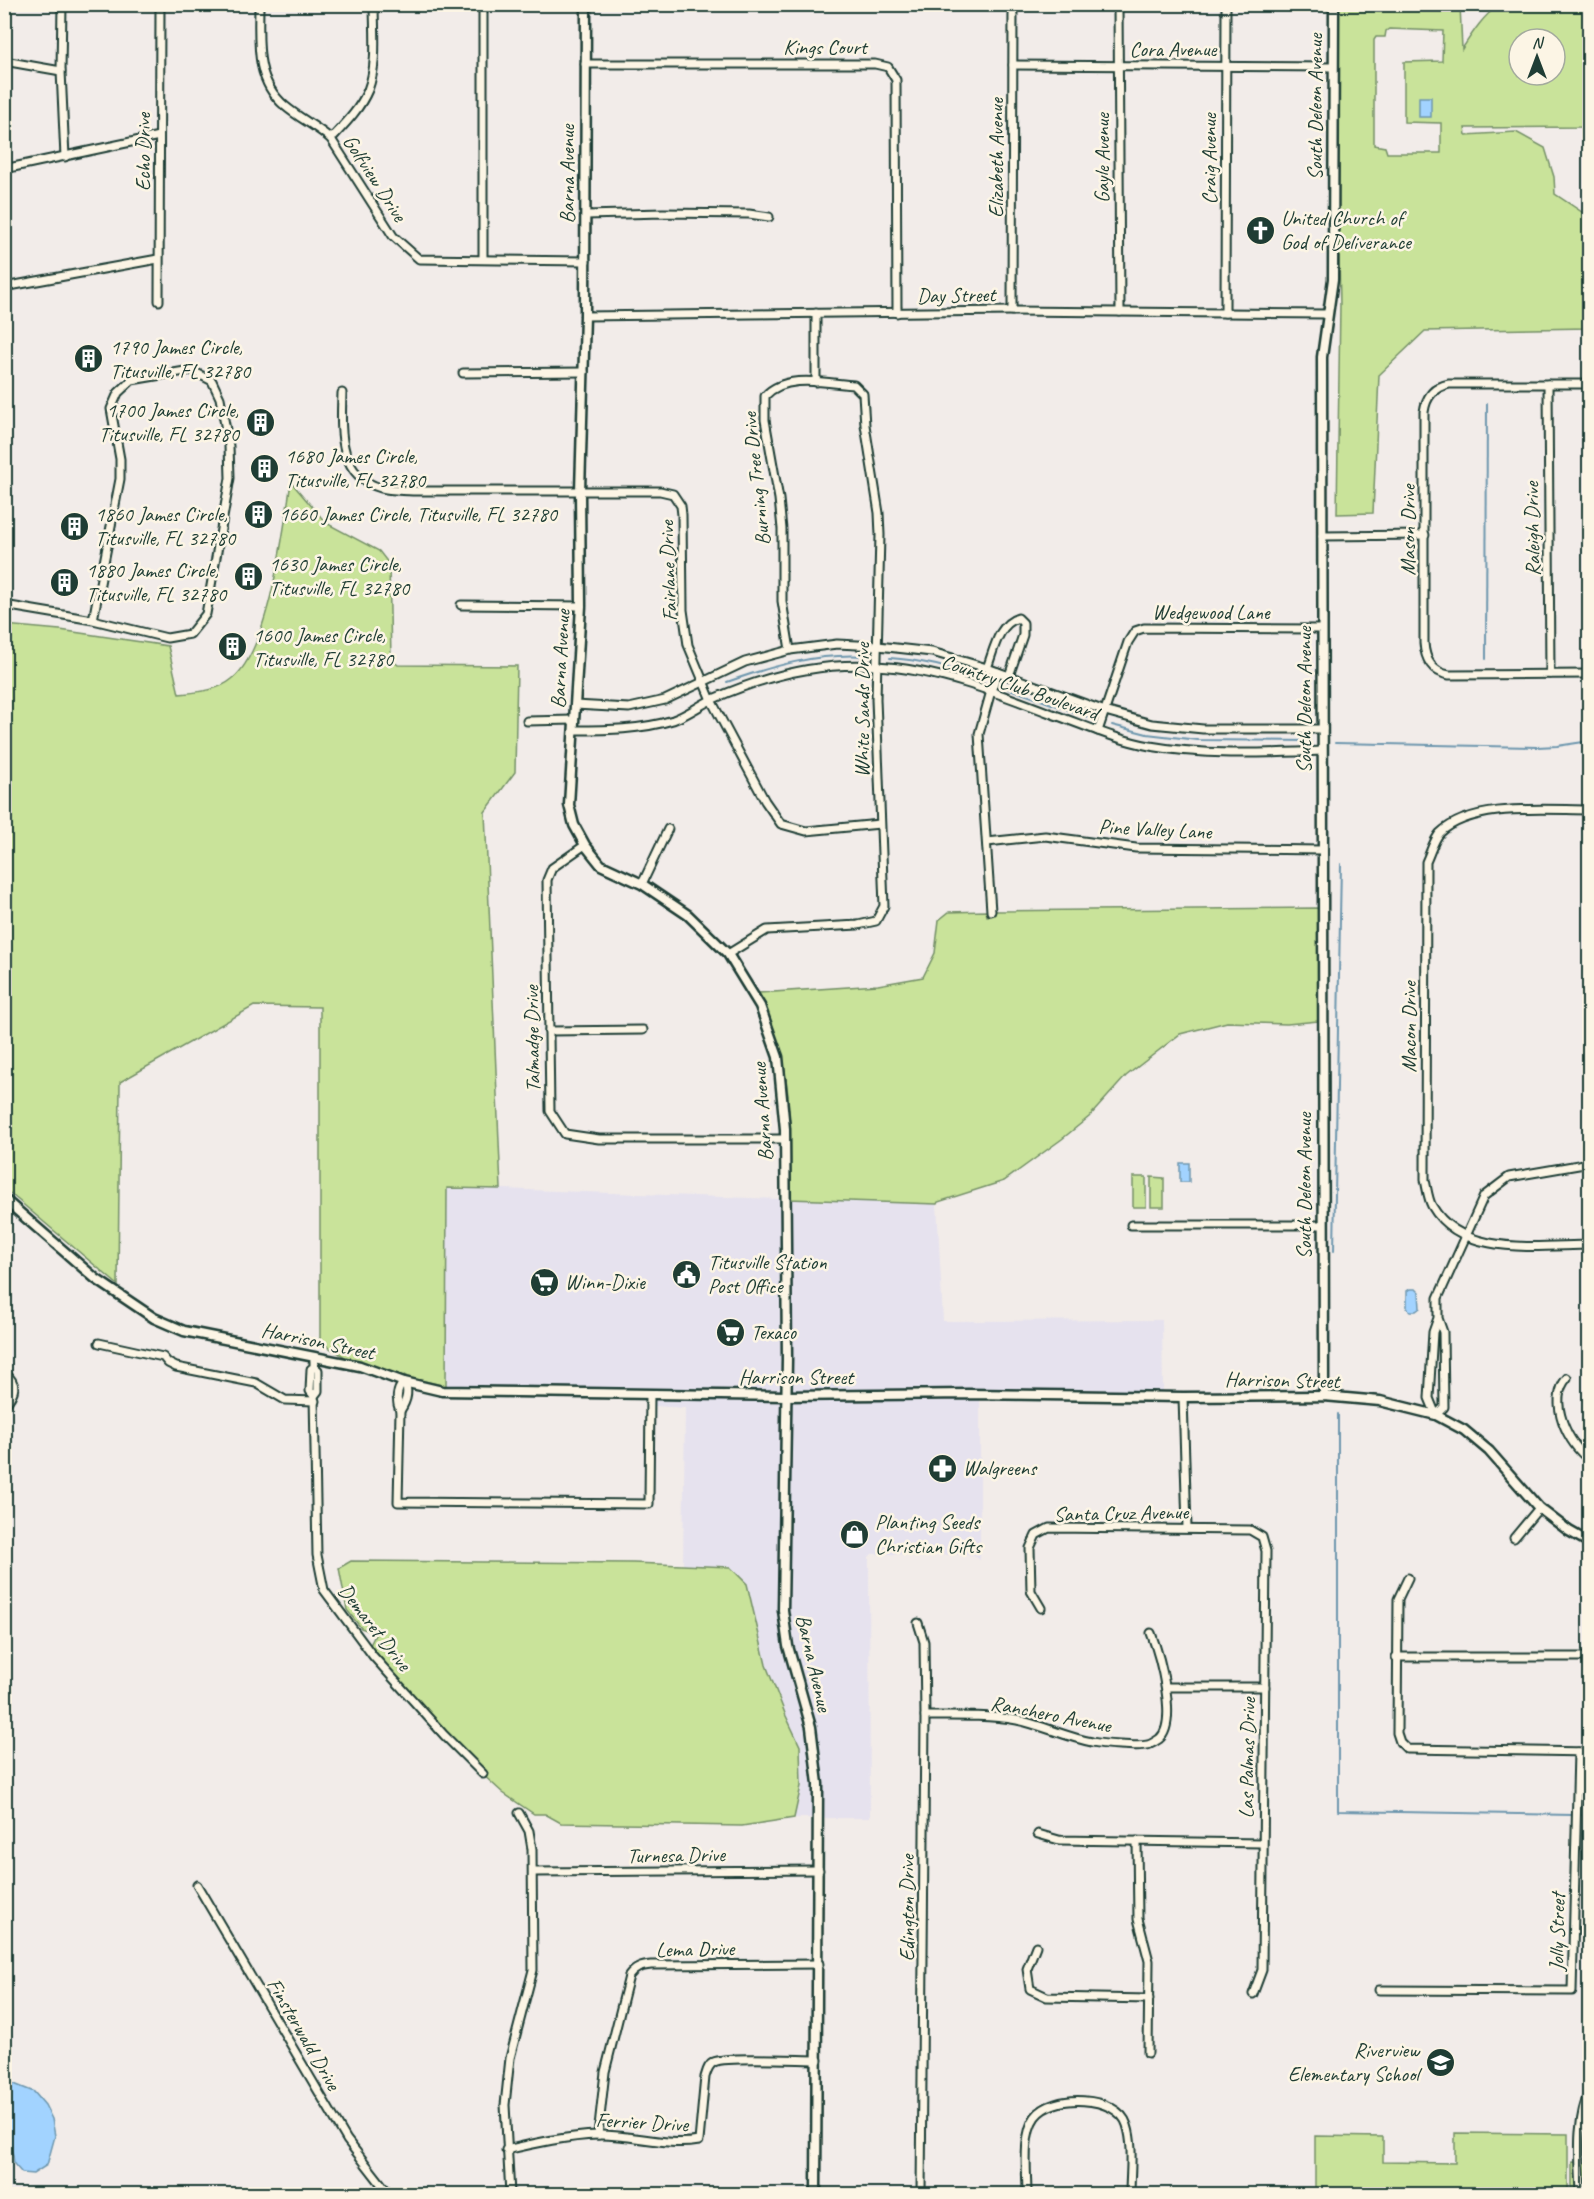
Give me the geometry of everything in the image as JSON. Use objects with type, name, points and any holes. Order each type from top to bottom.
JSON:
[{"type":"street","points":[[62,4],[61,71],[65,157]]},
{"type":"street","name":"Echo Drive","points":[[159,301],[160,4]]},
{"type":"street","name":"Golfview Drive","points":[[259,4],[260,62],[270,89],[286,107],[316,126],[331,139],[393,236],[419,259],[586,261]]},
{"type":"street","points":[[331,139],[357,108],[368,89],[373,52],[374,4]]},
{"type":"street","points":[[483,4],[483,259]]},
{"type":"street","name":"Barna Avenue","points":[[585,4],[586,261],[580,491],[581,606],[569,806],[574,825],[585,845],[601,865],[642,884],[688,915],[728,954],[760,1006],[778,1057],[782,1080],[785,1139],[786,1396],[783,1610],[788,1646],[811,1727],[818,1784],[819,1964],[816,2194]]},
{"type":"street","name":"Elizabeth Avenue","points":[[1012,311],[1013,4]]},
{"type":"street","name":"Gayle Avenue","points":[[1118,4],[1120,312]]},
{"type":"street","name":"Craig Avenue","points":[[1225,313],[1226,4]]},
{"type":"street","name":"South Deleon Avenue","points":[[1323,1396],[1322,357],[1333,279],[1334,4]]},
{"type":"street","points":[[4,61],[61,71]]},
{"type":"street","name":"Kings Court","points":[[585,64],[875,64],[888,67],[896,80],[897,313]]},
{"type":"street","name":"Cora Avenue","points":[[1013,65],[1333,67]]},
{"type":"street","points":[[4,169],[159,136]]},
{"type":"street","points":[[586,215],[663,213],[749,214],[769,217]]},
{"type":"street","points":[[4,287],[158,259]]},
{"type":"street","name":"Day Street","points":[[585,316],[1012,311],[1327,314]]},
{"type":"street","points":[[816,313],[816,382]]},
{"type":"street","points":[[4,605],[93,620],[167,638],[190,634],[206,614],[230,478],[229,446],[220,398],[212,381],[190,370],[132,380],[118,393],[111,409],[120,459],[120,479],[93,620]]},
{"type":"street","points":[[463,373],[584,372]]},
{"type":"street","name":"White Sands Drive","points":[[728,954],[767,930],[858,925],[876,921],[884,906],[877,666],[879,513],[865,425],[863,394],[854,385],[816,382]]},
{"type":"street","name":"Burning Tree Drive","points":[[790,650],[782,601],[781,519],[765,420],[765,396],[773,387],[787,383],[816,382]]},
{"type":"street","name":"Mason Drive","points":[[1590,384],[1449,384],[1437,388],[1431,394],[1426,401],[1424,412],[1424,647],[1427,659],[1433,668],[1449,675],[1590,674]]},
{"type":"street","name":"Raleigh Drive","points":[[1548,384],[1550,674]]},
{"type":"street","name":"Fairlane Drive","points":[[342,393],[342,439],[345,456],[353,469],[374,486],[392,490],[660,491],[668,492],[676,497],[681,506],[682,515],[683,610],[688,645],[711,700],[765,801],[781,824],[806,831],[880,824]]},
{"type":"street","points":[[1322,536],[1425,535]]},
{"type":"street","points":[[461,605],[581,606]]},
{"type":"street","points":[[987,668],[1002,628],[1010,620],[1018,618],[1023,623],[1023,635],[1009,676]]},
{"type":"street","name":"Wedgewood Lane","points":[[1098,732],[1128,642],[1135,631],[1144,628],[1322,629]]},
{"type":"street","name":"Country Club Boulevard","points":[[575,705],[629,708],[665,700],[745,662],[790,650],[837,644],[932,652],[987,668],[1105,711],[1152,724],[1203,729],[1323,729]]},
{"type":"street","name":"Country Club Boulevard","points":[[574,730],[635,728],[675,719],[711,700],[753,683],[794,672],[838,665],[877,666],[927,673],[990,691],[1098,732],[1149,746],[1206,752],[1322,752]]},
{"type":"street","points":[[991,911],[979,734],[990,691],[998,672]]},
{"type":"street","points":[[526,721],[574,720]]},
{"type":"street","name":"Macon Drive","points":[[1590,810],[1485,811],[1461,820],[1439,834],[1426,862],[1425,1180],[1431,1204],[1442,1220],[1465,1236],[1491,1245],[1590,1245]]},
{"type":"street","points":[[642,884],[668,829]]},
{"type":"street","name":"Pine Valley Lane","points":[[987,842],[1045,837],[1136,848],[1322,850]]},
{"type":"street","name":"Talmadge Drive","points":[[585,845],[552,868],[547,880],[550,1111],[565,1134],[599,1140],[785,1139]]},
{"type":"street","points":[[549,1031],[643,1030]]},
{"type":"street","points":[[1438,1317],[1433,1332],[1429,1398],[1436,1415],[1444,1407],[1443,1332],[1438,1317],[1438,1298],[1484,1196],[1509,1177],[1590,1163]]},
{"type":"street","name":"Harrison Street","points":[[4,1199],[96,1279],[154,1318],[184,1331],[314,1362],[360,1366],[404,1382],[442,1391],[786,1396],[968,1394],[1323,1396],[1380,1401],[1436,1415],[1464,1430],[1489,1451],[1539,1508],[1569,1531],[1590,1543]]},
{"type":"street","points":[[1131,1225],[1322,1225]]},
{"type":"street","points":[[99,1343],[163,1357],[168,1363],[176,1366],[256,1383],[285,1400],[314,1398]]},
{"type":"street","name":"Demaret Drive","points":[[314,1362],[311,1369],[310,1391],[314,1398],[317,1555],[324,1590],[374,1656],[444,1735],[483,1774]]},
{"type":"street","points":[[4,1372],[12,1379],[14,1392],[4,1407]]},
{"type":"street","points":[[1566,1378],[1561,1385],[1559,1400],[1562,1422],[1569,1436],[1590,1460]]},
{"type":"street","points":[[404,1382],[399,1387],[397,1403],[400,1411],[398,1502],[649,1504],[650,1394]]},
{"type":"street","points":[[1183,1397],[1187,1528]]},
{"type":"street","points":[[1514,1538],[1539,1508]]},
{"type":"street","name":"Santa Cruz Avenue","points":[[1041,1608],[1031,1591],[1030,1548],[1036,1535],[1049,1528],[1250,1530]]},
{"type":"street","name":"Las Palmas Drive","points":[[1250,1530],[1262,1537],[1266,1551],[1262,1970],[1253,1994]]},
{"type":"street","points":[[1408,1578],[1398,1599],[1396,1657],[1397,1733],[1400,1742],[1407,1749],[1590,1752]]},
{"type":"street","name":"Edington Drive","points":[[918,1623],[924,1642],[925,1716],[921,2194]]},
{"type":"street","points":[[1151,1633],[1161,1661],[1166,1688],[1265,1687]]},
{"type":"street","points":[[1396,1657],[1590,1657]]},
{"type":"street","name":"Ranchero Avenue","points":[[925,1716],[976,1716],[1015,1720],[1094,1743],[1147,1745],[1159,1739],[1166,1731],[1166,1688]]},
{"type":"street","name":"Jolly Street","points":[[1379,1990],[1572,1991],[1578,1752]]},
{"type":"street","points":[[510,2194],[505,2105],[510,2058],[533,1970],[532,1872],[529,1832],[519,1813]]},
{"type":"street","points":[[1038,1834],[1059,1840],[1262,1843]]},
{"type":"street","points":[[1137,1841],[1138,1920],[1149,1961],[1148,2053]]},
{"type":"street","name":"Turnesa Drive","points":[[532,1872],[819,1870]]},
{"type":"street","name":"Finsterwald Drive","points":[[197,1885],[346,2140],[389,2194]]},
{"type":"street","points":[[1036,1946],[1027,1969],[1030,1989],[1047,1997],[1149,1999]]},
{"type":"street","name":"Lema Drive","points":[[598,2135],[605,2072],[629,1976],[633,1971],[641,1966],[651,1965],[819,1964]]},
{"type":"street","name":"Ferrier Drive","points":[[506,2150],[552,2140],[598,2135],[685,2144],[699,2141],[705,2077],[708,2068],[714,2062],[732,2059],[818,2060]]},
{"type":"street","points":[[1581,2194],[1582,2110],[1590,2090]]},
{"type":"street","points":[[1027,2194],[1027,2135],[1035,2117],[1048,2106],[1062,2101],[1099,2102],[1114,2108],[1127,2123],[1130,2140],[1130,2194]]},
{"type":"shaded area","points":[[447,1187],[781,1199],[781,1391],[446,1386]]},
{"type":"shaded area","points":[[789,1199],[937,1204],[943,1321],[1162,1320],[1163,1392],[968,1389],[790,1391]]},
{"type":"shaded area","points":[[654,1399],[781,1400],[779,1611],[784,1648],[807,1728],[814,1785],[815,1818],[794,1818],[801,1786],[800,1746],[766,1665],[747,1584],[702,1567],[683,1566],[685,1408],[654,1406]]},
{"type":"shaded area","points":[[980,1399],[980,1560],[974,1555],[872,1554],[869,1557],[870,1818],[823,1818],[823,1784],[815,1727],[792,1645],[787,1610],[790,1400]]},
{"type":"green space","points":[[1338,5],[1460,5],[1462,49],[1483,19],[1499,5],[1589,5],[1589,125],[1587,127],[1465,128],[1466,135],[1516,132],[1545,148],[1554,177],[1555,194],[1582,212],[1589,213],[1589,328],[1425,331],[1379,375],[1373,513],[1337,514],[1340,305],[1337,156]],"holes":[[[1389,29],[1443,31],[1442,61],[1404,62],[1404,122],[1441,123],[1441,153],[1387,153],[1385,147],[1374,145],[1374,40],[1376,37],[1385,37]]]},
{"type":"green space","points":[[291,482],[326,523],[379,551],[389,564],[391,659],[398,665],[517,666],[515,772],[485,812],[501,1189],[447,1188],[446,1386],[350,1360],[320,1342],[320,1007],[254,1006],[120,1082],[118,1285],[5,1189],[5,625],[60,630],[168,646],[179,694],[207,690],[226,683],[245,664],[256,643],[265,616],[279,557]]},
{"type":"green space","points":[[1318,908],[1318,1021],[1287,1024],[1227,1022],[1180,1034],[1126,1076],[1089,1117],[1004,1181],[937,1204],[789,1199],[790,1126],[785,1071],[779,1047],[759,993],[878,985],[923,977],[935,953],[939,920],[949,912],[986,911],[987,916],[995,915],[995,911]]},
{"type":"green space","points":[[1133,1177],[1146,1177],[1146,1207],[1133,1207]]},
{"type":"green space","points":[[1151,1177],[1164,1178],[1164,1207],[1151,1207]]},
{"type":"green space","points":[[351,1561],[633,1563],[730,1567],[747,1584],[766,1665],[800,1746],[801,1786],[794,1818],[742,1826],[561,1823],[545,1814],[534,1814],[503,1793],[481,1773],[367,1651],[376,1633],[361,1628],[347,1610],[339,1568]]},
{"type":"green space","points":[[1455,2133],[1568,2134],[1568,2194],[1315,2194],[1315,2136],[1383,2137],[1383,2162],[1455,2163]]},
{"type":"green space","points":[[1572,2162],[1589,2163],[1589,2194],[1572,2194]]},
{"type":"water","points":[[1419,97],[1431,97],[1431,117],[1419,117]]},
{"type":"water","points":[[1180,1163],[1189,1163],[1189,1182],[1180,1182]]},
{"type":"water","points":[[1416,1289],[1419,1292],[1420,1308],[1416,1311],[1410,1311],[1407,1308],[1407,1291]]},
{"type":"water","points":[[4,2080],[34,2092],[45,2105],[52,2119],[55,2136],[47,2165],[33,2174],[22,2173],[14,2164],[5,2135]]},
{"type":"waterway","points":[[1486,659],[1487,403]]},
{"type":"waterway","points":[[727,682],[795,662],[830,657],[866,656]]},
{"type":"waterway","points":[[890,658],[937,665],[982,679]]},
{"type":"waterway","points":[[1007,688],[1088,717]]},
{"type":"waterway","points":[[1112,725],[1147,734],[1198,740],[1309,741]]},
{"type":"waterway","points":[[1335,743],[1537,747],[1590,741]]},
{"type":"waterway","points":[[1334,1251],[1341,864]]},
{"type":"waterway","points":[[1338,1414],[1338,1811],[1573,1815]]},
{"type":"waterway","points":[[1579,1815],[1590,1815]]},
{"type":"place","name":"United Church of God of Deliverance","points":[[1260,230]]},
{"type":"place","name":"1790 James Circle, Titusville, FL 32780","points":[[89,359]]},
{"type":"place","name":"1700 James Circle, Titusville, FL 32780","points":[[260,422]]},
{"type":"place","name":"1680 James Circle, Titusville, FL 32780","points":[[264,468]]},
{"type":"place","name":"1660 James Circle, Titusville, FL 32780","points":[[258,514]]},
{"type":"place","name":"1860 James Circle, Titusville, FL 32780","points":[[74,526]]},
{"type":"place","name":"1630 James Circle, Titusville, FL 32780","points":[[248,576]]},
{"type":"place","name":"1880 James Circle, Titusville, FL 32780","points":[[65,582]]},
{"type":"place","name":"1600 James Circle, Titusville, FL 32780","points":[[232,647]]},
{"type":"place","name":"Titusville Station Post Office","points":[[687,1274]]},
{"type":"place","name":"Winn-Dixie","points":[[544,1282]]},
{"type":"place","name":"Texaco","points":[[730,1332]]},
{"type":"place","name":"Walgreens","points":[[942,1468]]},
{"type":"place","name":"Planting Seeds Christian Gifts","points":[[854,1534]]},
{"type":"place","name":"Riverview Elementary School","points":[[1440,2062]]}]
